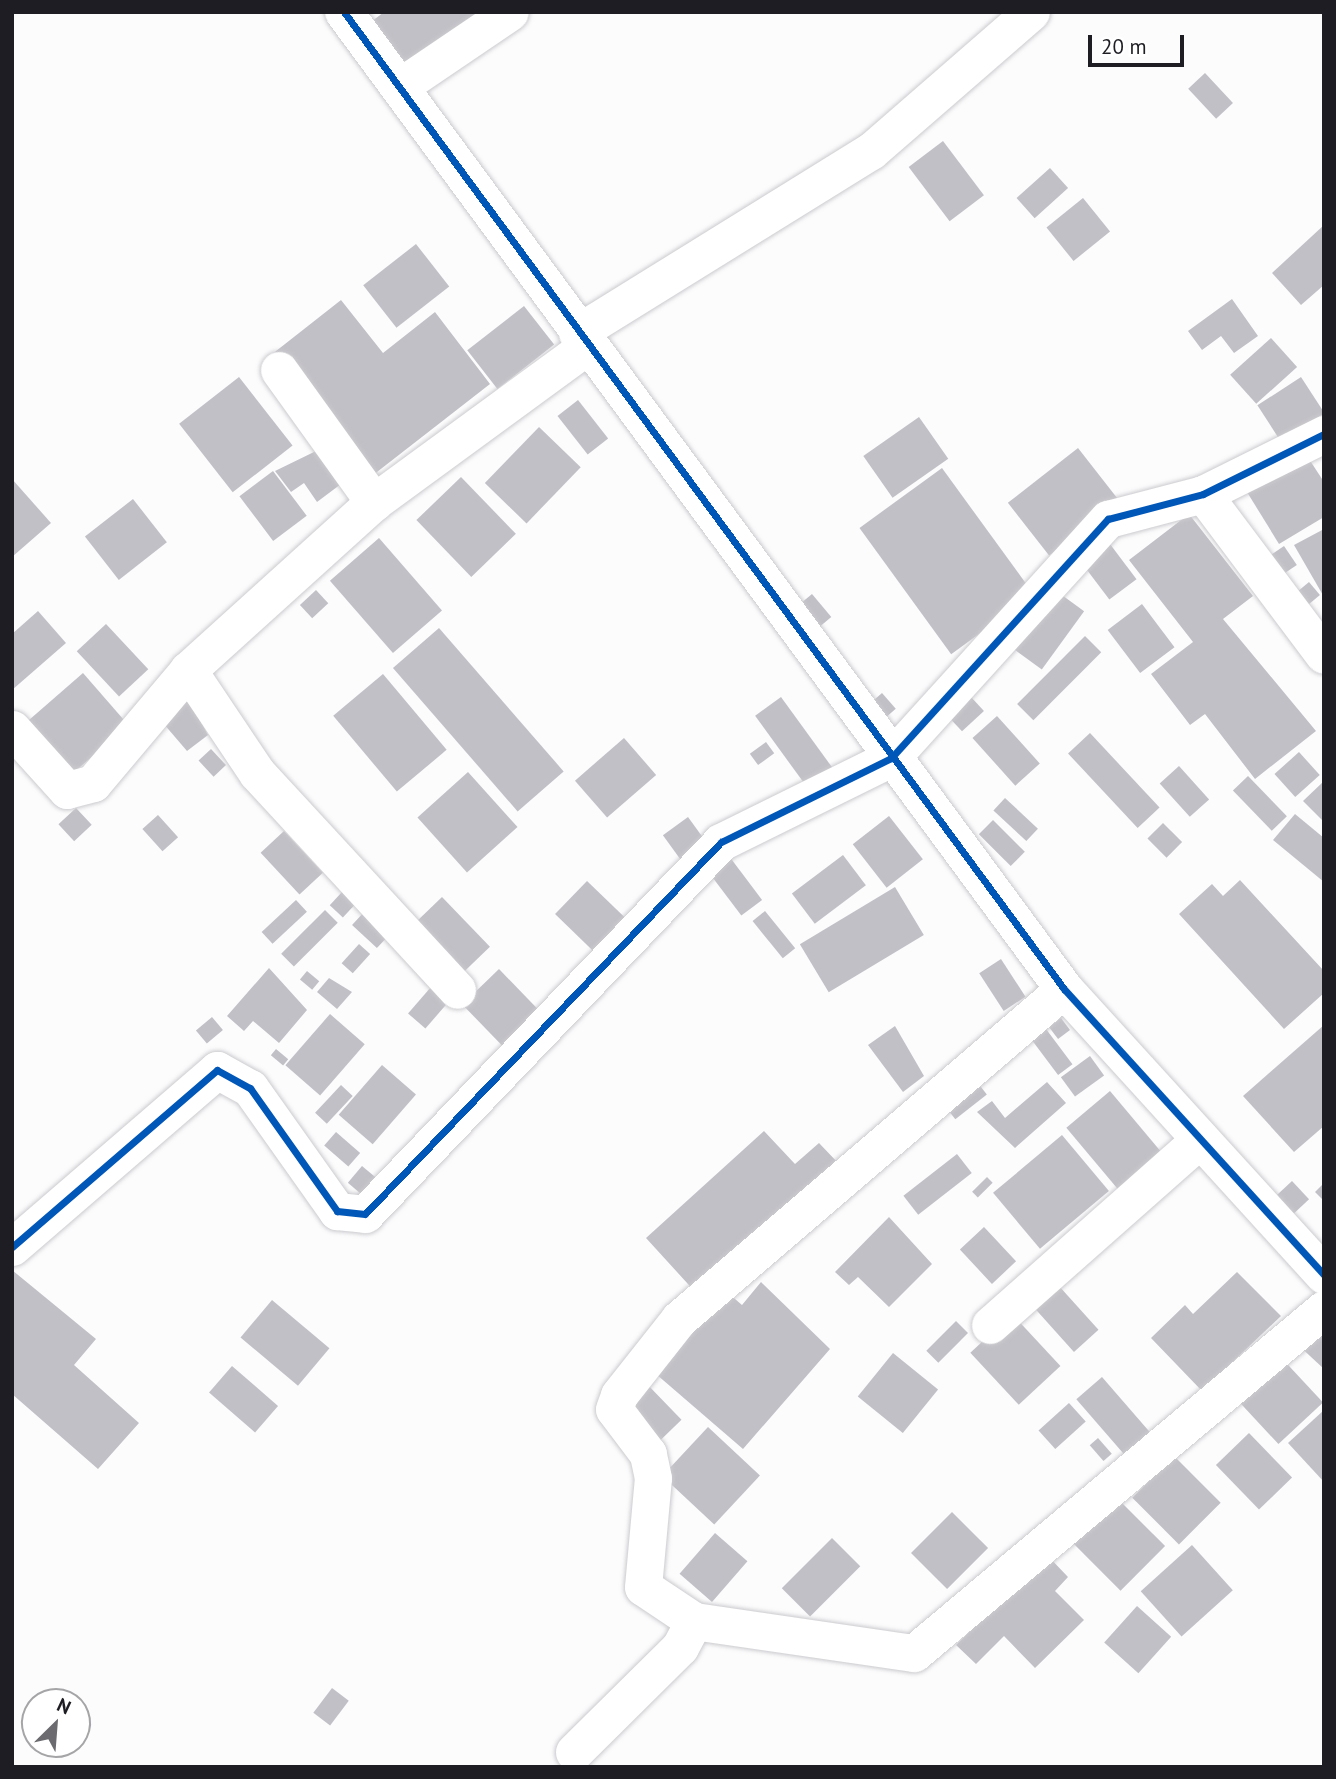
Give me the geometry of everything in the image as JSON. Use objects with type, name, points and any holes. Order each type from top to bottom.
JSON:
[{"type":"street","points":[[344,12],[402,85],[582,340],[1064,989],[1324,1275]]},
{"type":"street","points":[[402,85],[510,12]]},
{"type":"street","points":[[12,729],[67,790],[93,783],[188,670],[374,502],[582,340],[871,151],[1031,12]]},
{"type":"street","points":[[279,370],[374,502]]},
{"type":"street","points":[[12,1247],[217,1070],[250,1088],[337,1211],[365,1214],[721,842],[891,758],[1108,519],[1203,494],[1324,434]]},
{"type":"street","points":[[1203,494],[1324,655]]},
{"type":"street","points":[[188,670],[257,773],[457,990]]},
{"type":"street","points":[[1064,989],[679,1319],[619,1395],[614,1409],[648,1454],[653,1478],[643,1587],[694,1621],[914,1653],[1324,1309]]},
{"type":"street","points":[[990,1325],[1200,1139]]},
{"type":"street","points":[[574,1752],[680,1647],[694,1621]]},
{"type":"building","points":[[384,12],[485,12],[408,71],[371,22]]},
{"type":"building","points":[[1205,73],[1233,103],[1216,119],[1188,89]]},
{"type":"building","points":[[943,141],[984,195],[950,221],[909,167]]},
{"type":"building","points":[[1050,168],[1068,188],[1035,218],[1017,198]]},
{"type":"building","points":[[1083,198],[1110,231],[1074,261],[1046,228]]},
{"type":"building","points":[[1324,225],[1324,285],[1301,305],[1272,273]]},
{"type":"building","points":[[416,244],[449,287],[396,328],[363,285]]},
{"type":"building","points":[[1232,299],[1258,336],[1234,353],[1221,336],[1202,350],[1188,331]]},
{"type":"building","points":[[341,300],[383,353],[435,312],[490,384],[368,479],[271,355]]},
{"type":"building","points":[[524,306],[554,345],[497,389],[467,350]]},
{"type":"building","points":[[1271,338],[1297,367],[1256,404],[1230,375]]},
{"type":"building","points":[[239,377],[293,446],[233,492],[179,424]]},
{"type":"building","points":[[1301,377],[1324,413],[1281,441],[1257,405]]},
{"type":"building","points":[[578,400],[608,439],[588,455],[558,416]]},
{"type":"building","points":[[919,417],[948,459],[893,498],[863,456]]},
{"type":"building","points":[[539,427],[581,467],[527,523],[485,483]]},
{"type":"building","points":[[1078,448],[1119,501],[1049,556],[1008,503]]},
{"type":"building","points":[[316,451],[341,484],[317,502],[304,483],[291,492],[275,471]]},
{"type":"building","points":[[1307,456],[1324,482],[1324,517],[1279,544],[1247,492]]},
{"type":"building","points":[[942,468],[1034,594],[951,654],[859,528]]},
{"type":"building","points":[[273,471],[307,516],[273,541],[239,496]]},
{"type":"building","points":[[461,477],[516,534],[471,577],[416,520]]},
{"type":"building","points":[[12,479],[51,523],[12,557]]},
{"type":"building","points":[[133,499],[167,542],[119,580],[85,537]]},
{"type":"building","points":[[1189,514],[1253,596],[1223,619],[1316,731],[1255,779],[1205,714],[1190,725],[1151,674],[1193,642],[1129,560]]},
{"type":"building","points":[[1324,529],[1324,597],[1294,545]]},
{"type":"building","points":[[379,538],[442,610],[393,653],[330,581]]},
{"type":"building","points":[[1107,540],[1136,579],[1109,600],[1080,560]]},
{"type":"building","points":[[1284,546],[1297,565],[1279,577],[1266,558]]},
{"type":"building","points":[[1309,582],[1320,595],[1306,607],[1295,594]]},
{"type":"building","points":[[316,590],[328,603],[312,618],[300,605]]},
{"type":"building","points":[[1055,590],[1084,611],[1042,669],[1013,648]]},
{"type":"building","points":[[812,594],[831,617],[812,633],[793,610]]},
{"type":"building","points":[[1142,604],[1174,647],[1140,673],[1108,630]]},
{"type":"building","points":[[38,611],[66,643],[12,690],[12,634]]},
{"type":"building","points":[[106,624],[148,669],[119,697],[77,651]]},
{"type":"building","points":[[439,628],[564,771],[518,811],[393,668]]},
{"type":"building","points":[[1085,636],[1101,652],[1033,720],[1017,704]]},
{"type":"building","points":[[83,673],[128,725],[73,773],[28,721]]},
{"type":"building","points":[[383,674],[447,750],[397,792],[333,716]]},
{"type":"building","points":[[882,693],[896,709],[884,719],[870,703]]},
{"type":"building","points":[[781,697],[834,770],[808,789],[755,716]]},
{"type":"building","points":[[971,697],[984,711],[962,731],[949,717]]},
{"type":"building","points":[[189,700],[208,735],[187,751],[163,723]]},
{"type":"building","points":[[997,716],[1040,764],[1015,786],[972,738]]},
{"type":"building","points":[[1090,733],[1160,808],[1138,828],[1068,753]]},
{"type":"building","points":[[624,738],[656,775],[607,818],[575,781]]},
{"type":"building","points":[[766,742],[774,753],[758,765],[750,754]]},
{"type":"building","points":[[211,749],[226,765],[214,777],[199,761]]},
{"type":"building","points":[[1299,752],[1320,775],[1295,797],[1274,774]]},
{"type":"building","points":[[1179,766],[1209,799],[1190,817],[1160,783]]},
{"type":"building","points":[[468,772],[518,827],[467,872],[417,818]]},
{"type":"building","points":[[1248,776],[1287,816],[1272,831],[1233,791]]},
{"type":"building","points":[[1324,781],[1324,822],[1303,801]]},
{"type":"building","points":[[1005,798],[1038,829],[1026,841],[993,810]]},
{"type":"building","points":[[76,808],[92,825],[74,841],[58,824]]},
{"type":"building","points":[[1295,814],[1324,838],[1324,882],[1273,840]]},
{"type":"building","points":[[158,815],[178,837],[162,851],[142,829]]},
{"type":"building","points":[[889,816],[923,859],[887,888],[853,844]]},
{"type":"building","points":[[688,817],[710,847],[685,865],[663,835]]},
{"type":"building","points":[[993,820],[1025,852],[1011,866],[979,834]]},
{"type":"building","points":[[1163,823],[1182,842],[1167,858],[1147,839]]},
{"type":"building","points":[[284,831],[323,873],[299,895],[261,853]]},
{"type":"building","points":[[843,855],[866,885],[815,924],[792,894]]},
{"type":"building","points":[[729,856],[762,900],[741,916],[708,872]]},
{"type":"building","points":[[1240,880],[1324,971],[1324,993],[1284,1029],[1179,914],[1212,884],[1223,896]]},
{"type":"building","points":[[587,881],[628,921],[596,954],[555,914]]},
{"type":"building","points":[[895,887],[924,935],[829,992],[800,944]]},
{"type":"building","points":[[342,892],[355,904],[343,917],[330,905]]},
{"type":"building","points":[[442,897],[490,947],[458,977],[410,928]]},
{"type":"building","points":[[296,900],[307,912],[273,944],[262,932]]},
{"type":"building","points":[[325,910],[338,923],[294,967],[281,954]]},
{"type":"building","points":[[365,911],[390,934],[377,948],[352,925]]},
{"type":"building","points":[[765,911],[795,948],[783,958],[753,921]]},
{"type":"building","points":[[359,944],[370,954],[353,973],[342,963]]},
{"type":"building","points":[[1001,959],[1026,997],[1004,1011],[979,973]]},
{"type":"building","points":[[269,968],[307,1010],[279,1043],[253,1021],[244,1031],[227,1016]]},
{"type":"building","points":[[499,969],[547,1019],[510,1054],[462,1004]]},
{"type":"building","points":[[307,971],[319,981],[312,990],[300,979]]},
{"type":"building","points":[[329,978],[352,992],[337,1009],[317,992]]},
{"type":"building","points":[[431,987],[448,1002],[425,1029],[408,1013]]},
{"type":"building","points":[[330,1014],[365,1044],[320,1095],[285,1065]]},
{"type":"building","points":[[212,1017],[223,1030],[207,1044],[196,1030]]},
{"type":"building","points":[[1061,1018],[1070,1030],[1058,1039],[1049,1027]]},
{"type":"building","points":[[1324,1025],[1324,1126],[1294,1152],[1243,1096]]},
{"type":"building","points":[[895,1026],[924,1076],[903,1092],[868,1045]]},
{"type":"building","points":[[1046,1029],[1072,1064],[1058,1075],[1032,1040]]},
{"type":"building","points":[[276,1049],[288,1059],[283,1065],[271,1055]]},
{"type":"building","points":[[1090,1056],[1104,1075],[1075,1097],[1061,1077]]},
{"type":"building","points":[[382,1065],[416,1095],[373,1144],[339,1115]]},
{"type":"building","points":[[977,1082],[987,1095],[955,1119],[945,1107]]},
{"type":"building","points":[[1047,1082],[1066,1103],[1015,1148],[977,1112],[992,1101],[1005,1118]]},
{"type":"building","points":[[341,1085],[353,1096],[327,1124],[315,1113]]},
{"type":"building","points":[[1110,1091],[1161,1152],[1118,1189],[1066,1128]]},
{"type":"building","points":[[764,1131],[795,1164],[819,1143],[840,1165],[698,1295],[646,1238]]},
{"type":"building","points":[[336,1132],[360,1153],[348,1167],[324,1146]]},
{"type":"building","points":[[1062,1135],[1109,1191],[1040,1249],[993,1193]]},
{"type":"building","points":[[957,1154],[972,1173],[918,1215],[903,1196]]},
{"type":"building","points":[[362,1166],[380,1181],[365,1198],[348,1183]]},
{"type":"building","points":[[987,1177],[993,1183],[978,1198],[972,1192]]},
{"type":"building","points":[[1292,1181],[1309,1199],[1283,1223],[1266,1205]]},
{"type":"building","points":[[1324,1183],[1324,1201],[1315,1192]]},
{"type":"building","points":[[889,1217],[932,1264],[889,1307],[858,1277],[849,1285],[835,1272]]},
{"type":"building","points":[[984,1227],[1016,1261],[992,1284],[960,1250]]},
{"type":"building","points":[[12,1270],[96,1339],[74,1365],[139,1423],[98,1469],[12,1394]]},
{"type":"building","points":[[1237,1272],[1281,1316],[1202,1391],[1151,1338],[1185,1305],[1193,1314]]},
{"type":"building","points":[[761,1282],[830,1349],[743,1449],[656,1374],[728,1293],[742,1305]]},
{"type":"building","points":[[1059,1286],[1098,1330],[1074,1352],[1034,1308]]},
{"type":"building","points":[[272,1300],[329,1348],[298,1386],[241,1338]]},
{"type":"building","points":[[1012,1314],[1060,1366],[1019,1405],[970,1353]]},
{"type":"building","points":[[1324,1314],[1324,1369],[1296,1343]]},
{"type":"building","points":[[956,1321],[968,1333],[938,1363],[926,1351]]},
{"type":"building","points":[[1276,1352],[1323,1402],[1278,1444],[1231,1394]]},
{"type":"building","points":[[893,1353],[938,1390],[903,1433],[858,1397]]},
{"type":"building","points":[[232,1366],[278,1406],[255,1432],[209,1392]]},
{"type":"building","points":[[1102,1377],[1154,1437],[1129,1460],[1076,1399]]},
{"type":"building","points":[[644,1381],[682,1420],[658,1443],[620,1404]]},
{"type":"building","points":[[1069,1403],[1086,1422],[1055,1449],[1039,1430]]},
{"type":"building","points":[[1324,1410],[1324,1482],[1288,1443]]},
{"type":"building","points":[[708,1427],[760,1475],[714,1524],[662,1476]]},
{"type":"building","points":[[1249,1433],[1292,1478],[1259,1510],[1216,1465]]},
{"type":"building","points":[[1098,1438],[1112,1454],[1103,1461],[1090,1445]]},
{"type":"building","points":[[1174,1456],[1221,1503],[1179,1544],[1132,1498]]},
{"type":"building","points":[[1117,1498],[1165,1546],[1121,1591],[1072,1543]]},
{"type":"building","points":[[952,1512],[988,1548],[947,1589],[911,1553]]},
{"type":"building","points":[[715,1533],[747,1561],[712,1602],[680,1574]]},
{"type":"building","points":[[832,1538],[860,1566],[810,1616],[782,1588]]},
{"type":"building","points":[[1192,1545],[1233,1590],[1182,1637],[1141,1591]]},
{"type":"building","points":[[1047,1555],[1068,1577],[1055,1591],[1084,1620],[1035,1668],[1004,1636],[976,1664],[956,1645]]},
{"type":"building","points":[[1137,1606],[1171,1637],[1138,1673],[1104,1642]]},
{"type":"building","points":[[332,1688],[349,1701],[330,1725],[313,1713]]},
{"type":"cycle path","points":[[344,12],[1064,989],[1324,1275]]},
{"type":"cycle path","points":[[12,1247],[217,1070],[250,1088],[337,1211],[365,1214],[721,842],[891,758],[1108,519],[1203,494],[1324,434]]}]
